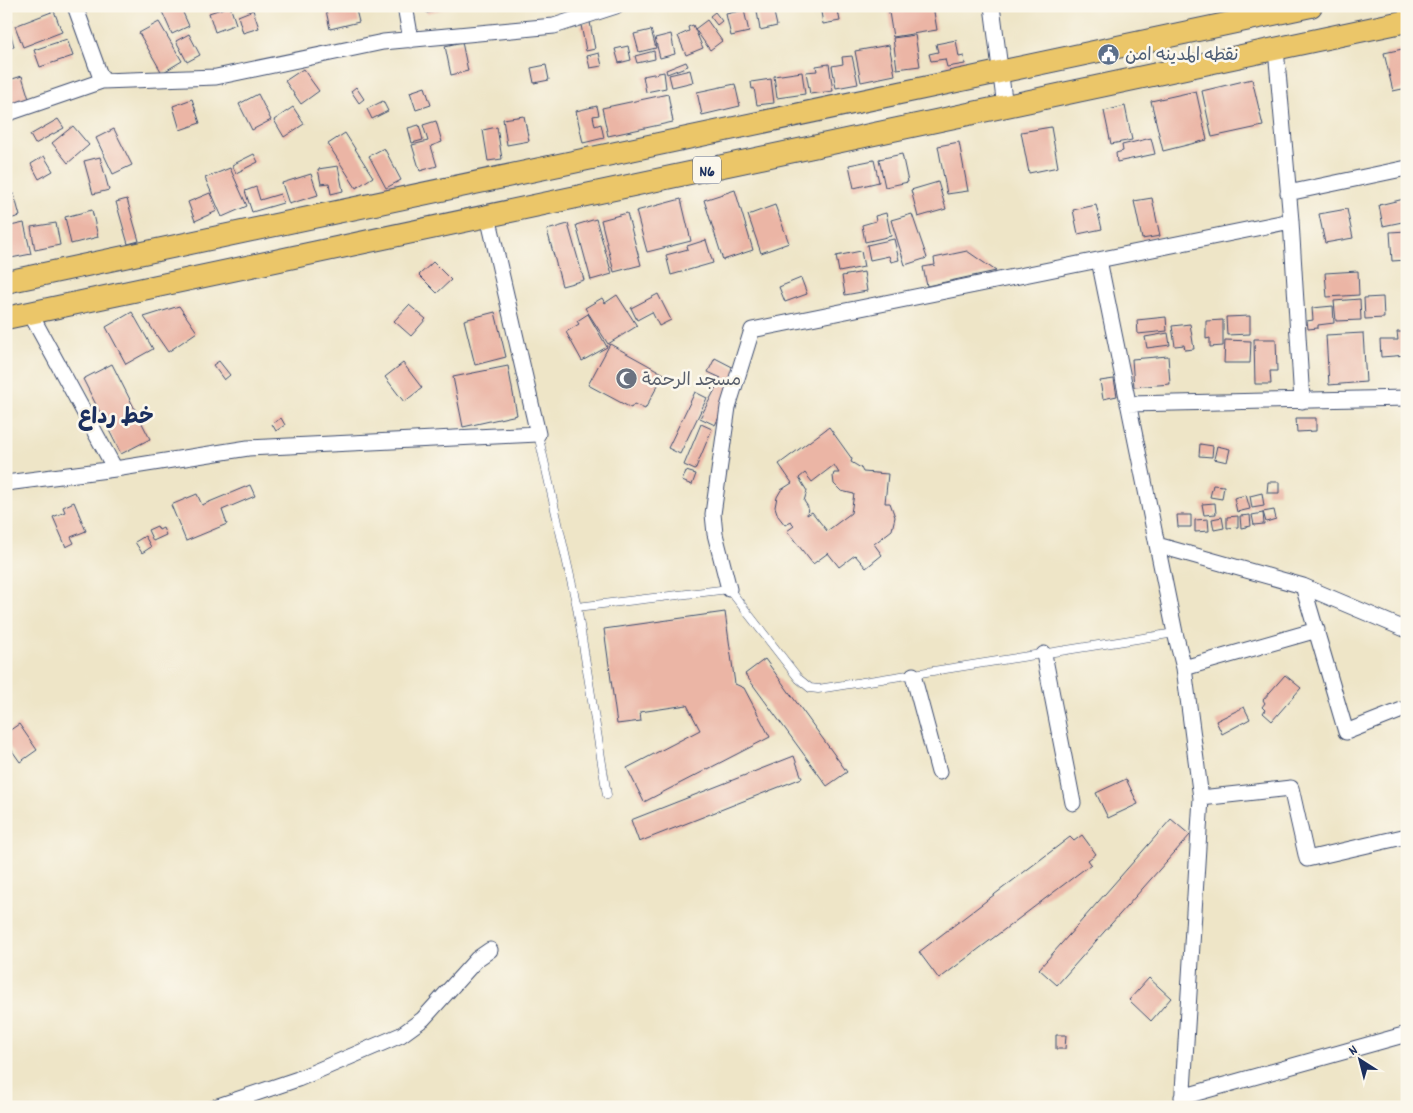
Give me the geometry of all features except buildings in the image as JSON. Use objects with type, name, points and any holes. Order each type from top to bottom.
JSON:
[{"type":"main road","name":"N6","points":[[6,282],[1311,6]]},
{"type":"main road","name":"N6","points":[[6,318],[1407,21]]},
{"type":"main road","points":[[1169,36],[1175,70]]},
{"type":"main road","points":[[535,170],[537,205]]},
{"type":"main road","points":[[347,246],[348,211]]},
{"type":"street","points":[[74,6],[102,81]]},
{"type":"street","points":[[405,6],[411,40]]},
{"type":"street","points":[[6,114],[102,81],[216,78],[383,42],[554,26],[616,6]]},
{"type":"street","points":[[992,6],[1006,106]]},
{"type":"street","points":[[1276,49],[1291,221],[1302,401]]},
{"type":"street","points":[[1288,193],[1407,168]]},
{"type":"street","points":[[6,483],[115,469],[248,448],[538,434],[488,216]]},
{"type":"street","points":[[729,589],[713,514],[728,407],[752,330],[1291,221]]},
{"type":"street","points":[[1098,260],[1175,633],[1184,668],[1201,798],[1182,1102],[1407,1034]]},
{"type":"street","points":[[30,313],[115,469]]},
{"type":"street","points":[[1128,404],[1407,398]]},
{"type":"street","points":[[1157,544],[1303,586],[1407,630]]},
{"type":"street","points":[[1303,586],[1346,732],[1407,708]]},
{"type":"street","points":[[1184,668],[1317,630]]},
{"type":"street","points":[[1044,654],[1073,803]]},
{"type":"street","points":[[914,675],[939,772]]},
{"type":"street","points":[[1201,798],[1291,788],[1307,859],[1407,836]]},
{"type":"street","points":[[215,1107],[298,1079],[401,1035],[423,1019],[477,959],[490,950]]},
{"type":"lane","points":[[538,434],[577,607],[607,796]]},
{"type":"lane","points":[[577,607],[729,589],[799,679],[810,688],[818,689],[1175,633]]},
{"type":"place","name":"نقطه المدينه امن","points":[[1109,54]]},
{"type":"place","name":"مسجد الرحمة","points":[[626,379]]},
{"type":"district","name":"خط رداع","points":[[116,415]]}]
